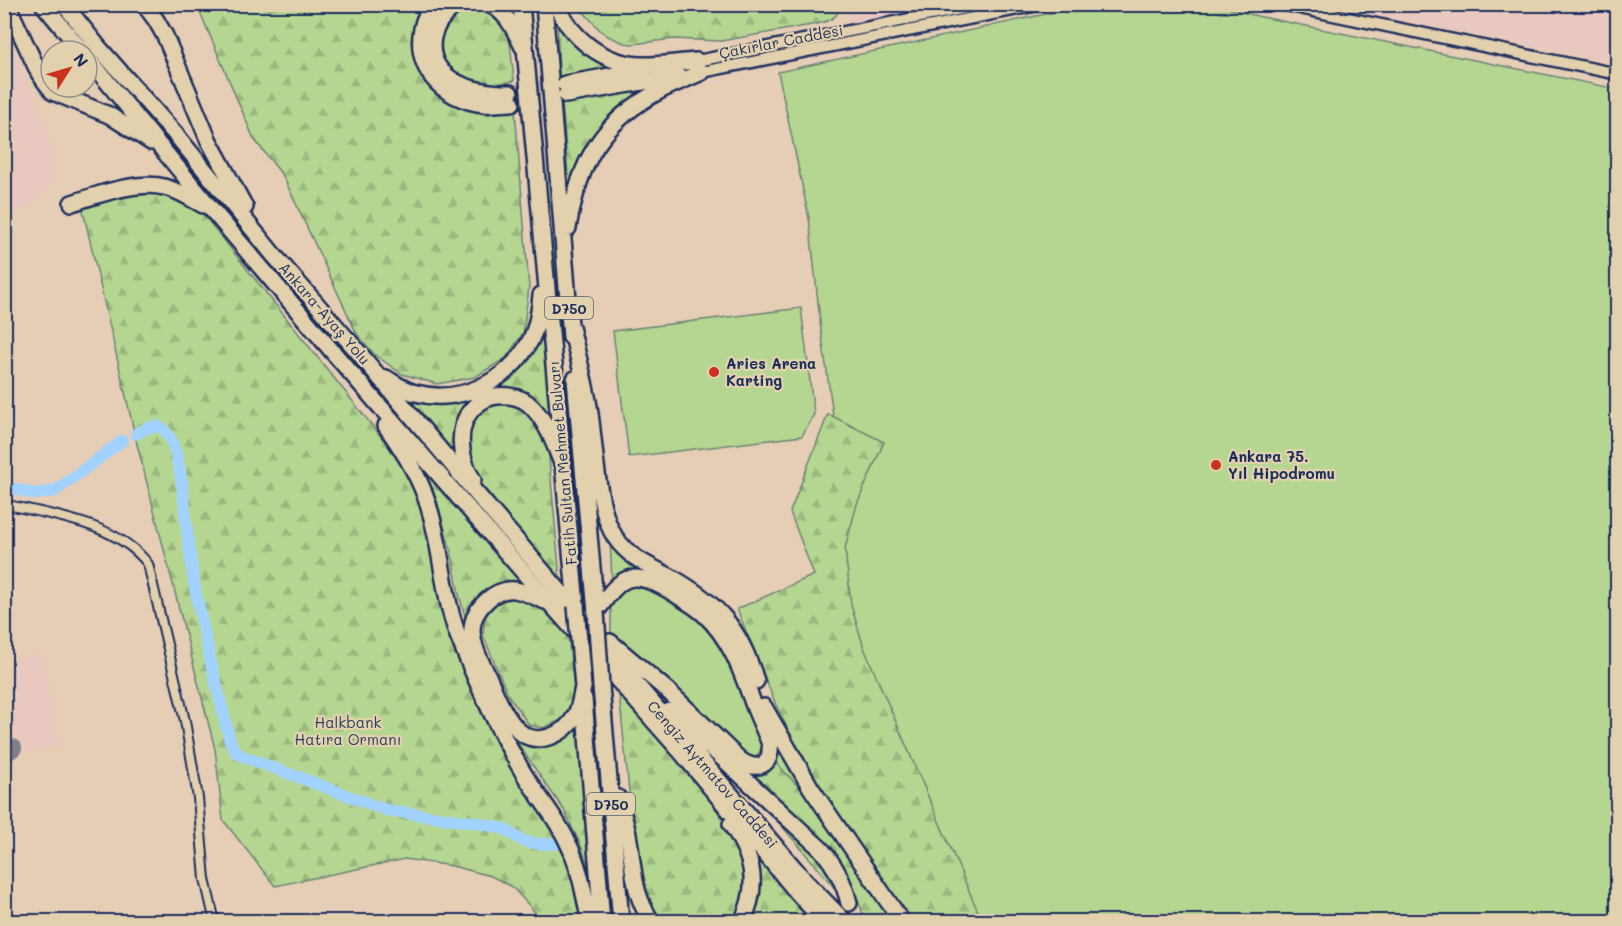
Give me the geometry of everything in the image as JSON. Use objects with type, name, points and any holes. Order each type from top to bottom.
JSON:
[{"type":"highway","points":[[7,4],[39,73],[54,92],[104,113],[164,151]]},
{"type":"highway","points":[[13,4],[39,59]]},
{"type":"highway","name":"Ankara-Ayaş Yolu","points":[[43,4],[71,39]]},
{"type":"highway","name":"Ankara-Ayaş Yolu","points":[[64,4],[476,493],[591,617]]},
{"type":"highway","points":[[144,4],[165,36],[205,131],[235,191],[272,253]]},
{"type":"highway","points":[[433,4],[424,21],[421,49],[425,67],[435,82],[447,92],[484,104],[511,98],[456,83],[437,66],[432,39],[436,25],[444,14],[458,4]]},
{"type":"highway","points":[[488,4],[505,15],[526,52]]},
{"type":"highway","name":"Fatih Sultan Mehmet Bulvarı","points":[[521,4],[576,606],[602,921]]},
{"type":"highway","name":"Fatih Sultan Mehmet Bulvarı","points":[[544,4],[591,617],[601,686],[621,921]]},
{"type":"highway","points":[[556,4],[572,32],[590,47],[610,59],[641,65],[699,66]]},
{"type":"highway","points":[[564,255],[577,188],[584,166],[595,146],[608,129],[624,115],[699,66]]},
{"type":"highway","points":[[565,90],[699,66]]},
{"type":"highway","name":"Ankara-Ayaş Yolu","points":[[99,72],[332,351],[587,645]]},
{"type":"highway","points":[[72,203],[103,193],[148,185],[163,186],[181,193],[213,211]]},
{"type":"highway","points":[[360,354],[386,378],[399,387],[415,393],[450,396],[485,386],[508,369],[526,349],[540,309],[544,265]]},
{"type":"highway","points":[[570,327],[589,406],[602,499],[613,535],[629,554],[691,588],[711,604],[730,625],[747,654],[772,722],[811,788],[902,921]]},
{"type":"highway","points":[[332,351],[399,445],[424,494],[435,532],[446,596],[459,640],[497,726],[524,774],[568,842],[574,856],[590,921]]},
{"type":"highway","points":[[563,466],[552,438],[540,417],[532,407],[514,396],[494,396],[470,410],[465,419],[462,450],[468,472],[591,617],[741,760],[754,767],[767,760],[770,744],[735,656],[727,642],[704,614],[657,584],[639,577],[621,582],[615,587],[591,617]]},
{"type":"highway","points":[[551,604],[514,590],[503,591],[484,602],[474,618],[472,628],[476,650],[510,720],[521,733],[532,738],[545,739],[555,736],[566,728],[576,715],[583,687]]},
{"type":"highway","name":"Cengiz Aytmatov Caddesi","points":[[591,617],[629,676],[806,882],[844,921]]},
{"type":"highway","name":"Cengiz Aytmatov Caddesi","points":[[587,645],[824,921]]},
{"type":"highway","points":[[629,676],[726,760],[821,849],[842,881],[849,903]]},
{"type":"highway","points":[[682,753],[748,853],[753,881],[749,904],[742,921]]},
{"type":"highway","points":[[608,760],[628,837],[636,889],[640,903],[651,921]]},
{"type":"main road","name":"Çakırlar Caddesi","points":[[699,66],[757,49],[986,4]]},
{"type":"main road","name":"Çakırlar Caddesi","points":[[699,66],[760,61],[1043,4]]},
{"type":"main road","points":[[1280,4],[1617,74]]},
{"type":"main road","points":[[757,49],[760,61]]},
{"type":"street","points":[[4,504],[77,521],[118,537],[140,553],[148,564],[185,721],[198,798],[205,879],[215,921]]},
{"type":"shaded area","points":[[849,4],[952,5],[851,26]]},
{"type":"shaded area","points":[[1321,5],[1617,5],[1617,63]]},
{"type":"shaded area","points":[[5,34],[40,110],[55,157],[54,182],[35,201],[5,218]]},
{"type":"shaded area","points":[[41,653],[60,745],[19,754],[5,695],[5,661]]},
{"type":"green space","points":[[840,4],[835,16],[817,24],[721,41],[673,39],[633,44],[608,36],[577,5]]},
{"type":"green space","name":"Ankara 75. Yıl Hipodromu","points":[[1113,4],[1213,4],[1257,16],[1617,89],[1617,921],[953,921],[794,515],[833,415],[809,218],[778,72],[1073,8]]},
{"type":"green space","points":[[197,5],[425,5],[411,40],[420,75],[440,96],[479,112],[515,110],[529,287],[523,333],[506,358],[475,377],[437,384],[402,374],[375,355],[357,334],[283,176],[254,139]]},
{"type":"green space","points":[[479,6],[498,15],[509,33],[514,81],[497,84],[471,80],[447,68],[439,54],[437,36],[453,13]]},
{"type":"green space","points":[[557,14],[629,66],[559,76]]},
{"type":"green space","points":[[653,86],[628,100],[607,117],[591,138],[569,186],[562,101]]},
{"type":"green space","name":"Halkbank Hatıra Ormanı","points":[[135,192],[170,193],[193,204],[390,448],[417,489],[426,518],[448,616],[565,848],[584,921],[542,921],[511,886],[491,876],[452,866],[405,859],[275,886],[223,820],[215,749],[136,440],[82,206]]},
{"type":"green space","name":"Aries Arena Karting","points":[[801,308],[814,414],[802,436],[629,457],[613,331]]},
{"type":"green space","points":[[547,331],[554,412],[548,418],[529,398],[514,390],[497,389],[487,393],[472,404],[459,459],[411,402],[415,397],[437,401],[510,373],[535,350]]},
{"type":"green space","points":[[508,402],[522,405],[539,424],[548,447],[560,580],[492,499],[470,466],[468,435],[473,419],[482,409]]},
{"type":"green space","points":[[828,414],[884,442],[857,504],[845,548],[851,605],[864,648],[982,921],[914,921],[872,868],[808,770],[776,705],[737,609],[814,575],[790,512]]},
{"type":"green space","points":[[423,468],[524,583],[506,580],[484,593],[470,633],[437,501]]},
{"type":"green space","points":[[610,539],[632,562],[691,595],[705,605],[726,627],[745,659],[759,702],[770,726],[820,809],[773,760],[772,741],[745,671],[733,646],[717,622],[694,602],[649,576],[629,575],[612,582]]},
{"type":"green space","points":[[635,581],[651,585],[701,617],[730,653],[762,741],[757,755],[748,758],[611,636],[611,599]]},
{"type":"green space","points":[[502,598],[532,599],[568,635],[575,697],[571,710],[563,719],[543,728],[529,725],[508,695],[483,635],[487,614]]},
{"type":"green space","points":[[619,693],[693,777],[719,813],[742,853],[745,864],[745,890],[741,907],[733,921],[658,921],[638,878]]},
{"type":"green space","points":[[580,722],[593,883],[582,848],[564,810],[516,741],[537,744]]},
{"type":"green space","points":[[773,760],[820,809],[896,921],[869,921],[864,918],[845,874],[746,773],[758,773]]},
{"type":"green space","points":[[751,790],[821,858],[845,900]]},
{"type":"green space","points":[[758,850],[816,921],[748,922],[753,855]]},
{"type":"waterway","points":[[136,434],[152,427],[162,428],[168,434],[176,455],[191,565],[208,652],[230,741],[235,751],[242,756],[386,810],[479,823],[504,829],[523,841],[563,844]]},
{"type":"waterway","points":[[4,486],[35,494],[55,491],[122,441]]},
{"type":"taxiway","points":[[4,754],[13,748]]},
{"type":"tunnel","points":[[510,93],[562,85]]},
{"type":"place","name":"Aries Arena Karting","points":[[714,372]]},
{"type":"place","name":"Ankara 75. Yıl Hipodromu","points":[[1216,465]]}]
